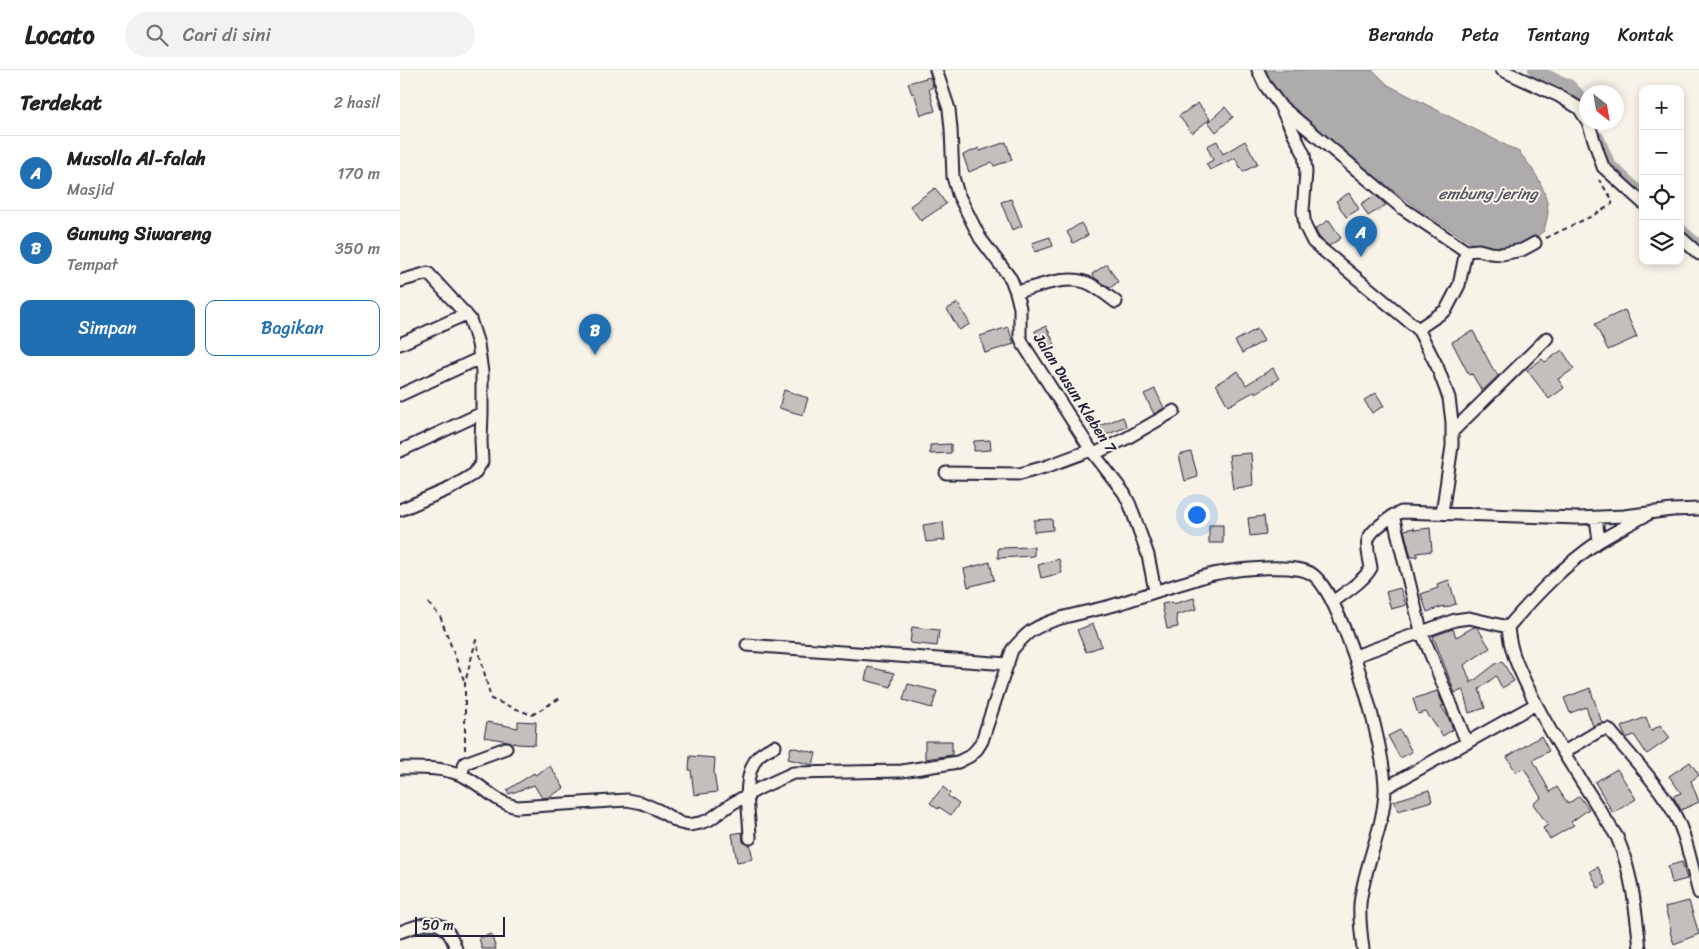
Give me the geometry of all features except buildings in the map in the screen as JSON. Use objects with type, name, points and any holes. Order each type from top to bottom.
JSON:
[{"type":"street","name":"Jalan Dusun Kleben 7","points":[[936,70],[949,109],[953,177],[958,194],[980,238],[1005,272],[1016,292],[1020,308],[1020,336],[1023,344],[1092,452],[1124,493],[1130,504],[1148,555],[1155,591]]},
{"type":"street","points":[[1258,70],[1265,85],[1279,104],[1304,154],[1306,172],[1303,211],[1305,226],[1313,242],[1418,329],[1445,385],[1449,398],[1452,446],[1442,513]]},
{"type":"street","points":[[1502,70],[1559,96],[1579,108]]},
{"type":"street","points":[[1279,104],[1402,208],[1466,251],[1479,250],[1502,254],[1522,250],[1535,243]]},
{"type":"street","points":[[1590,130],[1603,167],[1639,199]]},
{"type":"street","points":[[1684,241],[1699,254]]},
{"type":"street","points":[[1418,329],[1446,310],[1459,285],[1466,251]]},
{"type":"street","points":[[400,281],[428,273],[470,319],[478,344],[480,358],[482,413],[482,462],[474,474],[451,488],[400,510]]},
{"type":"street","points":[[1016,292],[1064,280],[1080,281],[1090,284],[1116,302]]},
{"type":"street","points":[[400,344],[466,314]]},
{"type":"street","points":[[1452,432],[1547,338]]},
{"type":"street","points":[[400,395],[480,358]]},
{"type":"street","points":[[946,472],[1020,474],[1092,452],[1127,438],[1174,411]]},
{"type":"street","points":[[400,450],[482,413]]},
{"type":"street","points":[[1333,602],[1370,570],[1369,538],[1393,515],[1405,511],[1596,518],[1699,509]]},
{"type":"street","points":[[1508,627],[1558,574],[1599,542],[1652,512]]},
{"type":"street","points":[[1393,515],[1421,631],[1467,743]]},
{"type":"street","points":[[1596,518],[1599,542]]},
{"type":"street","points":[[400,768],[425,768],[461,775],[504,804],[517,808],[628,800],[642,803],[680,823],[689,825],[709,820],[748,795],[793,773],[902,772],[958,762],[970,756],[982,740],[1012,650],[1032,631],[1072,616],[1218,573],[1244,569],[1278,568],[1304,570],[1319,580],[1333,602],[1355,656],[1382,765],[1385,788],[1382,817],[1360,902],[1363,949]]},
{"type":"street","points":[[1355,656],[1455,620],[1470,618],[1508,627]]},
{"type":"street","points":[[1508,627],[1513,655],[1536,704],[1622,848],[1628,864],[1640,949]]},
{"type":"street","points":[[747,645],[1008,664]]},
{"type":"street","points":[[1385,788],[1536,704]]},
{"type":"street","points":[[1564,752],[1599,731],[1608,729],[1612,732],[1663,796],[1675,816],[1681,828],[1699,893]]},
{"type":"street","points":[[750,838],[748,795],[751,772],[756,759],[763,752],[775,746]]},
{"type":"street","points":[[461,775],[465,763],[506,748]]},
{"type":"street","points":[[400,932],[423,924],[438,923],[449,932],[456,949]]},
{"type":"path","points":[[1535,243],[1596,214],[1612,204],[1612,199],[1597,177]]},
{"type":"path","points":[[428,604],[440,616],[465,683]]},
{"type":"path","points":[[465,763],[465,683],[476,640],[491,699],[532,715],[560,698]]},
{"type":"water","name":"embung jering","points":[[1265,70],[1373,70],[1388,85],[1519,152],[1534,172],[1545,195],[1548,216],[1544,231],[1521,247],[1504,250],[1474,245],[1419,209],[1352,160],[1302,117],[1281,96],[1270,82]]},
{"type":"waterway","points":[[1534,70],[1569,85],[1579,96]]},
{"type":"waterway","points":[[1598,137],[1610,165],[1639,191]]},
{"type":"waterway","points":[[1684,233],[1699,246]]},
{"type":"place","name":"Musolla Al-falah","points":[[1361,257]]},
{"type":"place","name":"Gunung Siwareng","points":[[595,355]]}]
